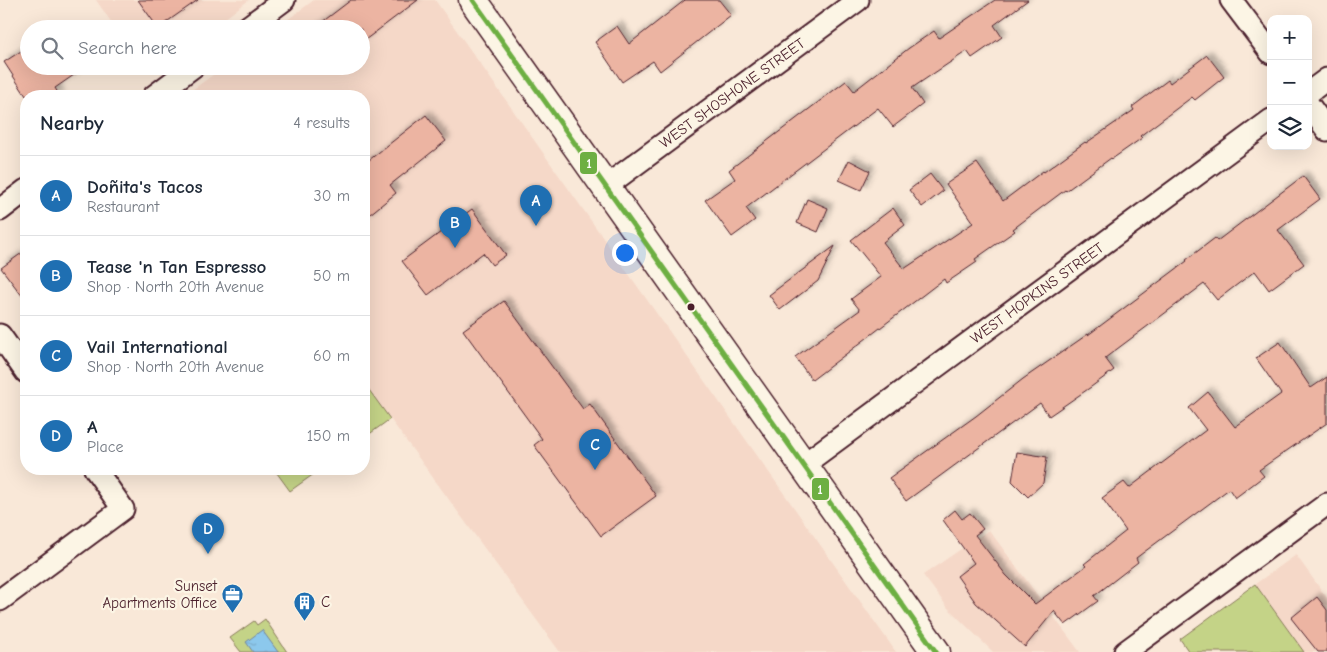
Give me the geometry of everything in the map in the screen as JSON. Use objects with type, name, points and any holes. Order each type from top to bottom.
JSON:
[{"type":"main road","points":[[472,0],[936,652]]},
{"type":"street","points":[[257,20],[284,0]]},
{"type":"street","name":"WEST SHOSHONE STREET","points":[[605,186],[858,0]]},
{"type":"street","points":[[1231,0],[1267,48]]},
{"type":"street","points":[[162,90],[182,75]]},
{"type":"street","points":[[1312,89],[1327,78]]},
{"type":"street","points":[[1309,105],[1327,130]]},
{"type":"street","name":"WEST HOPKINS STREET","points":[[803,465],[1267,123]]},
{"type":"street","points":[[0,210],[20,195]]},
{"type":"street","points":[[0,335],[20,363]]},
{"type":"street","points":[[0,600],[123,509],[99,475]]},
{"type":"street","points":[[1125,652],[1327,504]]},
{"type":"shaded area","points":[[96,0],[249,0],[223,20],[110,20]]},
{"type":"shaded area","points":[[314,0],[435,0],[896,652],[560,652],[370,391],[370,90],[192,90],[213,75],[370,75],[370,20],[287,20]]},
{"type":"shaded area","points":[[989,530],[1080,652],[993,652],[948,608],[923,575]]},
{"type":"shaded area","points":[[1296,555],[1327,598],[1327,652],[1304,652],[1255,584]]},
{"type":"green space","points":[[370,391],[390,419],[370,434]]},
{"type":"green space","points":[[278,475],[313,475],[290,491]]},
{"type":"green space","points":[[1255,584],[1304,652],[1189,652],[1180,639]]},
{"type":"green space","points":[[265,619],[287,652],[241,652],[230,638],[254,621],[257,625]]},
{"type":"water","points":[[262,630],[278,652],[253,652],[246,642]]},
{"type":"building","points":[[138,0],[198,0],[169,20],[152,20]]},
{"type":"building","points":[[351,0],[418,0],[370,36],[370,20],[325,20]]},
{"type":"building","points":[[685,0],[719,0],[731,15],[660,71],[653,61],[622,82],[595,42],[617,26],[629,44]]},
{"type":"building","points":[[995,0],[1028,0],[994,25],[1002,37],[972,58],[967,51],[912,88],[923,104],[893,127],[878,108],[746,208],[755,220],[732,237],[705,200],[735,179],[729,170],[846,81],[854,91],[934,31],[939,38]]},
{"type":"building","points":[[20,52],[20,75],[74,75],[55,88],[56,90],[22,90],[4,62]]},
{"type":"building","points":[[1207,55],[1224,77],[1195,100],[1192,97],[1140,136],[1142,138],[1065,190],[1013,229],[1015,231],[975,259],[977,262],[946,283],[944,279],[812,380],[795,357],[860,310],[851,299],[881,277],[851,240],[893,208],[905,225],[883,242],[904,269],[973,223],[946,184],[977,163],[1003,201],[1043,171],[1134,110],[1132,107],[1168,80],[1170,83]]},
{"type":"building","points":[[426,115],[446,141],[390,185],[396,193],[370,214],[370,159]]},
{"type":"building","points":[[849,160],[870,171],[861,190],[839,180]]},
{"type":"building","points":[[930,174],[943,191],[922,207],[909,190]]},
{"type":"building","points":[[1303,176],[1320,199],[1278,230],[1304,264],[1269,290],[1255,271],[1217,300],[1204,284],[1105,358],[1114,370],[1091,387],[1049,416],[1040,403],[906,501],[889,478],[976,416],[1023,379],[1088,335],[1215,238],[1217,241]]},
{"type":"building","points":[[807,199],[828,208],[818,232],[797,223]]},
{"type":"building","points":[[472,209],[506,255],[492,265],[483,253],[428,295],[402,261]]},
{"type":"building","points":[[835,246],[818,281],[780,310],[769,295]]},
{"type":"building","points":[[20,254],[20,293],[1,268]]},
{"type":"building","points":[[504,301],[583,409],[590,404],[656,496],[601,536],[534,445],[542,439],[463,330]]},
{"type":"building","points":[[1280,342],[1311,388],[1327,377],[1327,423],[1259,470],[1264,476],[1235,498],[1229,489],[1136,558],[1138,562],[1094,596],[1098,601],[1065,625],[1054,611],[1025,647],[976,603],[957,576],[974,563],[943,520],[955,510],[962,519],[970,513],[983,529],[975,535],[1006,575],[1035,604],[1086,566],[1084,564],[1126,531],[1102,498],[1124,482],[1129,488],[1206,430],[1189,408],[1208,392],[1235,427],[1281,394],[1256,358]]},
{"type":"building","points":[[1017,452],[1047,457],[1043,483],[1028,497],[1012,481]]},
{"type":"building","points":[[1317,597],[1327,610],[1327,652],[1318,652],[1291,618]]},
{"type":"transit line","name":"1","points":[[473,0],[936,652]]},
{"type":"place","name":"Doñita's Tacos","points":[[536,226]]},
{"type":"place","name":"Tease 'n Tan Espresso","points":[[455,248]]},
{"type":"place","name":"Vail International","points":[[595,470]]},
{"type":"place","name":"A","points":[[208,554]]},
{"type":"place","name":"Sunset Apartments Office","points":[[233,614]]},
{"type":"place","name":"C","points":[[305,621]]}]
